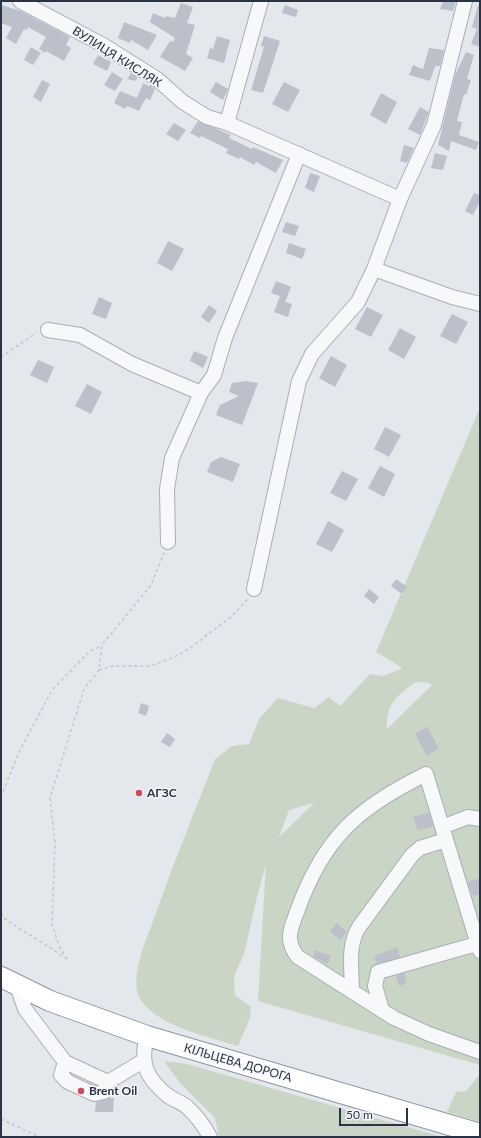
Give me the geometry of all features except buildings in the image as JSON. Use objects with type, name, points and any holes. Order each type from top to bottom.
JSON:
[{"type":"highway","name":"КІЛЬЦЕВА ДОРОГА","points":[[9,982],[50,1001],[147,1036],[480,1134]]},
{"type":"street","name":"ВУЛИЦЯ КИСЛЯК","points":[[20,1],[103,45],[157,79],[183,102],[207,117],[227,123],[400,198]]},
{"type":"street","points":[[227,123],[261,1]]},
{"type":"street","points":[[254,589],[300,382],[312,354],[358,302],[374,269],[400,198],[434,125],[465,1]]},
{"type":"street","points":[[168,542],[167,489],[172,458],[201,393],[214,376],[225,338],[299,154]]},
{"type":"street","points":[[374,269],[452,297],[480,304]]},
{"type":"street","points":[[48,330],[80,335],[132,364],[201,393]]},
{"type":"street","points":[[382,1010],[375,986],[378,972],[479,946],[426,774],[388,793],[370,805],[349,823],[320,860],[307,884],[294,921],[289,942],[292,950],[298,957],[316,970],[382,1010],[429,1034],[480,1052]]},
{"type":"street","points":[[352,991],[351,949],[353,937],[412,855],[420,848],[444,834],[468,817],[480,819]]},
{"type":"street","points":[[9,982],[25,1009],[65,1062],[108,1082],[143,1061]]},
{"type":"street","points":[[147,1036],[143,1050],[143,1061],[147,1072],[154,1082],[167,1095],[187,1107],[201,1121],[210,1137]]},
{"type":"path","points":[[1,357],[34,333],[48,330]]},
{"type":"path","points":[[1,797],[18,754],[52,690],[90,651],[102,645],[151,585],[168,542]]},
{"type":"path","points":[[99,670],[113,666],[150,666],[172,658],[189,649],[232,616],[246,602],[254,589]]},
{"type":"path","points":[[1,913],[5,919],[67,959],[59,946],[52,924],[55,842],[50,798],[84,689],[99,670],[102,645]]},
{"type":"path","points":[[1,1119],[40,1137]]},
{"type":"green space","points":[[480,408],[480,1065],[258,1001],[266,864],[244,954],[234,977],[235,995],[251,1007],[250,1018],[238,1046],[197,1034],[168,1022],[155,1014],[145,1005],[137,992],[136,984],[138,965],[143,948],[215,759],[232,746],[249,744],[259,719],[278,698],[314,708],[329,697],[340,706],[370,674],[383,676],[401,669],[401,667],[376,652]],"holes":[[[416,682],[428,683],[432,685],[387,729],[388,713],[394,701]],[[314,803],[279,837],[289,810]]]},
{"type":"green space","points":[[164,1061],[187,1064],[442,1137],[219,1137],[215,1118],[180,1083]]},
{"type":"green space","points":[[480,1074],[480,1122],[447,1112],[456,1092],[466,1091]]},
{"type":"place","name":"АГЗС","points":[[139,793]]},
{"type":"place","name":"Brent Oil","points":[[81,1091]]}]
